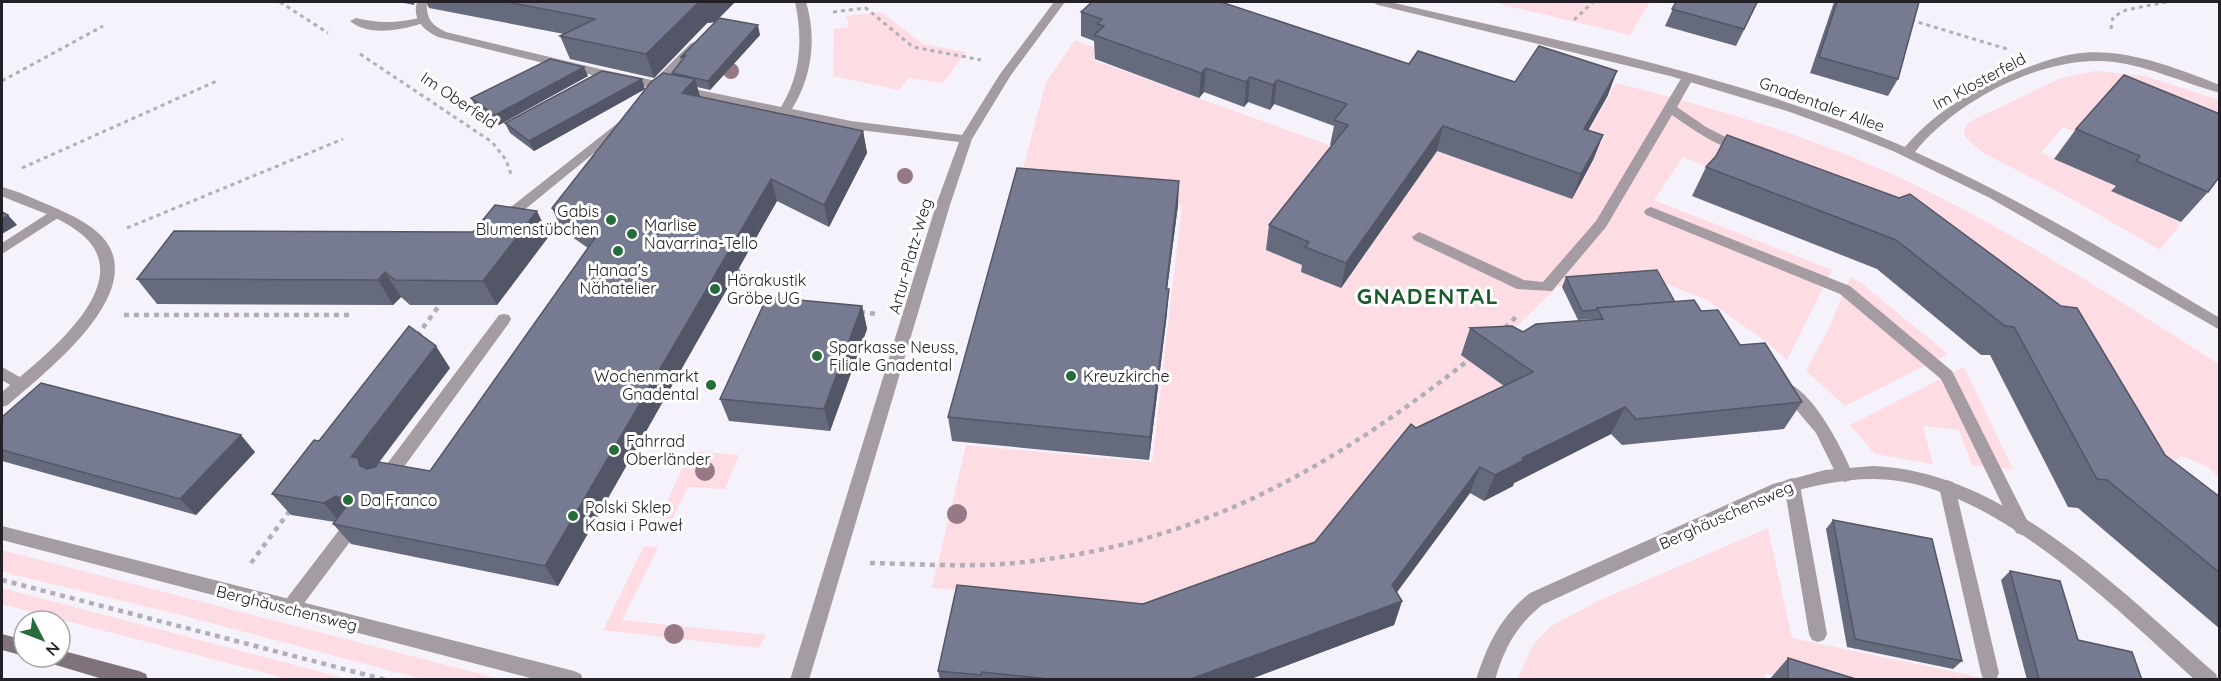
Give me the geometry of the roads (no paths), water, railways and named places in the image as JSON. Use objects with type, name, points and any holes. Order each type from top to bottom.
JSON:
[{"type":"main road","points":[[72,661],[139,680]]},
{"type":"street","points":[[422,2],[420,10],[423,20],[430,30],[442,35],[604,74],[851,125],[966,139]]},
{"type":"street","points":[[785,110],[794,98],[804,65],[804,16],[801,2]]},
{"type":"street","name":"Artur-Platz-Weg","points":[[799,680],[943,205],[966,139],[1011,66],[1059,2]]},
{"type":"street","name":"Gnadentaler Allee","points":[[1378,2],[1688,77],[1840,125],[1976,185],[2220,326]]},
{"type":"street","points":[[356,21],[368,26],[387,28],[423,20]]},
{"type":"street","points":[[502,221],[646,105],[705,35]]},
{"type":"street","name":"Im Klosterfeld","points":[[1907,153],[1934,123],[1966,102],[2043,66],[2075,57],[2116,60],[2151,67],[2220,89]]},
{"type":"street","points":[[584,85],[604,74]]},
{"type":"street","points":[[1419,237],[1522,285],[1547,287],[1601,224],[1688,77]]},
{"type":"street","points":[[1670,108],[1702,129],[1760,156]]},
{"type":"street","points":[[2,191],[85,229],[97,240],[109,260],[108,279],[91,315],[2,401]]},
{"type":"street","points":[[1652,212],[1845,290],[1947,375],[2022,528]]},
{"type":"street","points":[[2,249],[53,215]]},
{"type":"street","points":[[384,481],[504,320]]},
{"type":"street","points":[[2,373],[20,384]]},
{"type":"street","points":[[1774,376],[1826,432],[1834,445],[1845,475]]},
{"type":"street","name":"Berghäuschensweg","points":[[1485,680],[1496,644],[1503,631],[1512,619],[1536,599],[1792,485],[1820,477],[1884,473],[1906,475],[1947,487],[1977,501],[2022,528],[2090,577],[2210,680]]},
{"type":"street","points":[[1792,485],[1818,634]]},
{"type":"street","points":[[1947,487],[1990,673]]},
{"type":"street","points":[[290,609],[352,526]]},
{"type":"street","name":"Berghäuschensweg","points":[[2,533],[290,609],[574,680]]},
{"type":"place","name":"Gabis Blumenstübchen","points":[[611,220]]},
{"type":"place","name":"Marlise Navarrina-Tello","points":[[632,234]]},
{"type":"place","name":"Hanaa's Nähatelier","points":[[618,251]]},
{"type":"place","name":"Hörakustik Gröbe UG","points":[[715,289]]},
{"type":"place","name":"Sparkasse Neuss, Filiale Gnadental","points":[[817,356]]},
{"type":"place","name":"Kreuzkirche","points":[[1071,376]]},
{"type":"place","name":"Wochenmarkt Gnadental","points":[[711,385]]},
{"type":"place","name":"Fahrrad Oberländer","points":[[614,450]]},
{"type":"place","name":"Da Franco","points":[[348,500]]},
{"type":"place","name":"Polski Sklep Kasia i Paweł","points":[[573,516]]},
{"type":"district","name":"GNADENTAL","points":[[1428,296]]}]
